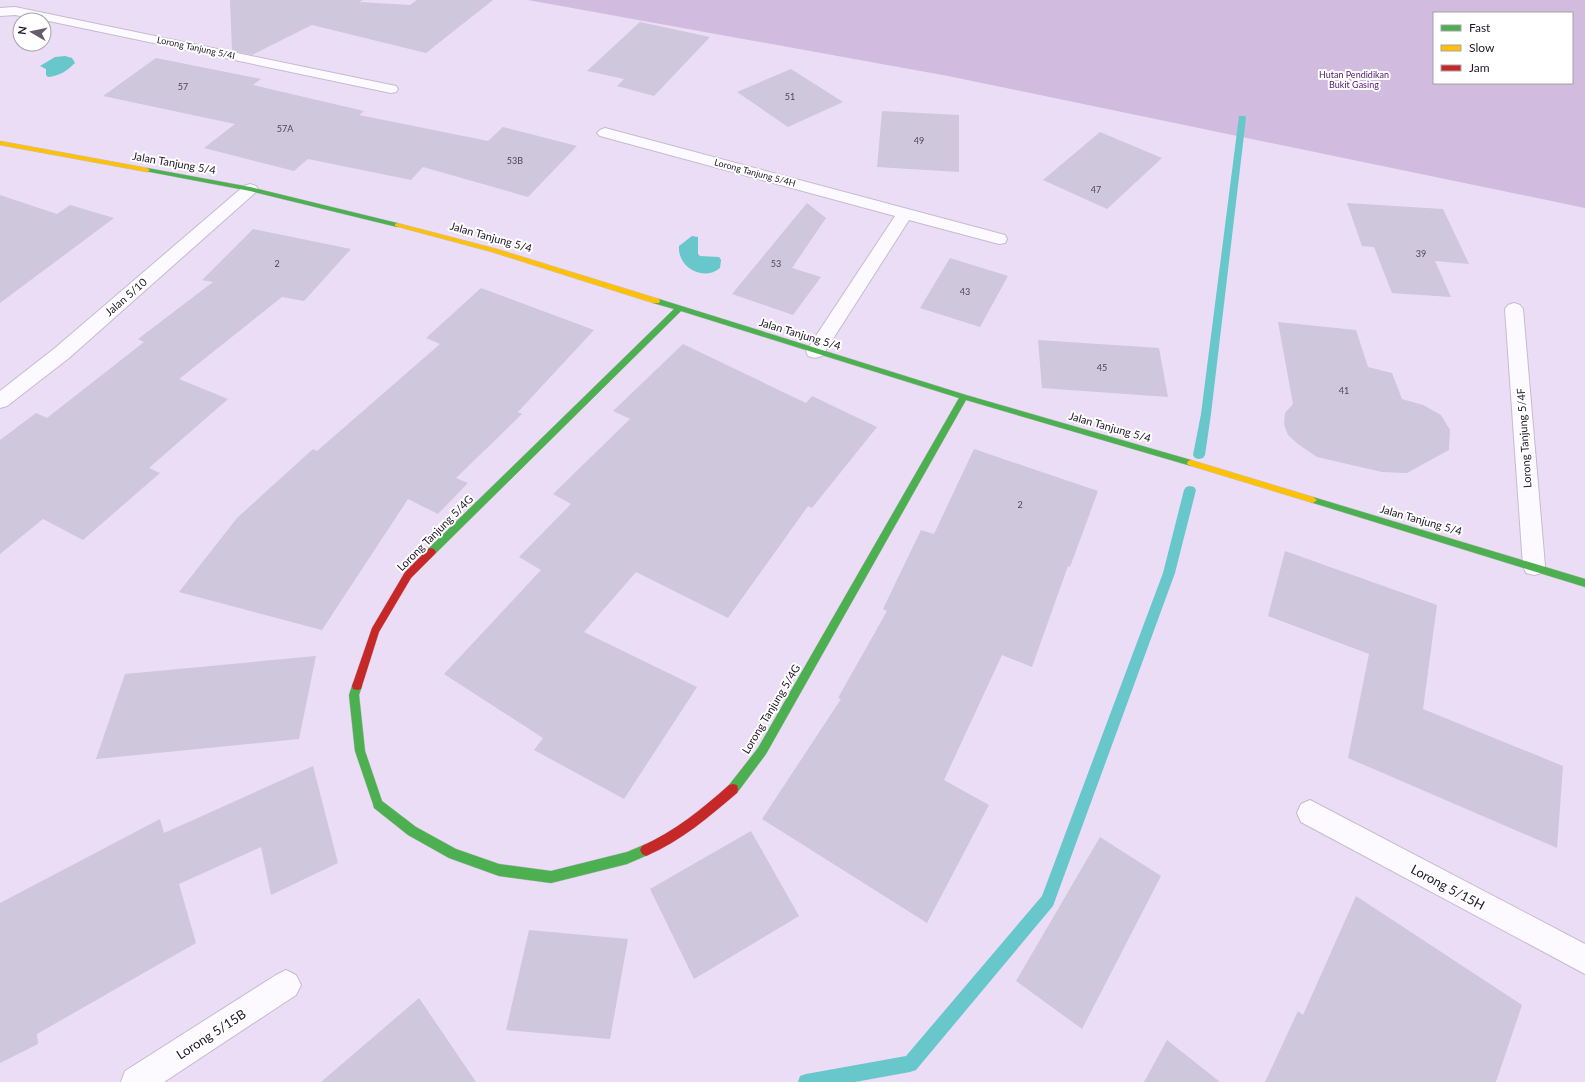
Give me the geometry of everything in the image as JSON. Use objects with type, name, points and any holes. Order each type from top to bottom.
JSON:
[{"type":"street","name":"Lorong Tanjung 5/4I","points":[[0,12],[15,10],[391,89]]},
{"type":"street","name":"Lorong Tanjung 5/4H","points":[[605,133],[999,239]]},
{"type":"street","name":"Jalan Tanjung 5/4","points":[[0,143],[250,189],[447,237],[552,267],[679,309],[964,397],[1534,566],[1585,583]]},
{"type":"street","name":"Jalan 5/10","points":[[0,401],[62,353],[250,189]]},
{"type":"street","points":[[815,351],[906,213]]},
{"type":"street","name":"Lorong Tanjung 5/4G","points":[[679,309],[408,575],[375,631],[354,695],[360,751],[378,804],[412,832],[453,854],[499,870],[551,877],[626,858],[663,843],[694,823],[732,789],[762,751],[964,397]]},
{"type":"street","name":"Lorong Tanjung 5/4F","points":[[1514,309],[1534,566]]},
{"type":"street","name":"Lorong 5/15H","points":[[1310,813],[1585,960]]},
{"type":"street","name":"Lorong 5/15B","points":[[136,1082],[286,985]]},
{"type":"green space","name":"Hutan Pendidikan Bukit Gasing","points":[[528,0],[1585,0],[1585,208],[948,76]]},
{"type":"shaded area","points":[[65,56],[72,58],[75,63],[63,73],[48,77],[46,75],[46,69],[40,66],[55,57]]},
{"type":"shaded area","points":[[692,236],[698,237],[698,254],[700,256],[719,257],[721,260],[720,268],[713,272],[699,273],[687,266],[679,254],[679,246]]},
{"type":"building","points":[[230,0],[363,0],[359,2],[410,5],[417,0],[493,0],[426,53],[312,25],[252,55],[232,51]]},
{"type":"building","points":[[640,22],[710,37],[654,96],[617,86],[624,79],[587,71]]},
{"type":"building","points":[[156,58],[261,79],[253,85],[364,111],[359,115],[488,141],[503,127],[577,146],[528,197],[423,167],[411,180],[308,159],[294,171],[204,148],[235,124],[103,96]]},
{"type":"building","points":[[791,69],[843,102],[788,127],[737,92]]},
{"type":"building","points":[[882,111],[959,115],[959,172],[877,167]]},
{"type":"building","points":[[1100,132],[1162,158],[1107,209],[1043,180]]},
{"type":"building","points":[[0,195],[57,214],[70,205],[114,218],[0,303]]},
{"type":"building","points":[[807,203],[826,218],[792,268],[821,277],[793,315],[732,294]]},
{"type":"building","points":[[1347,203],[1443,209],[1469,264],[1435,261],[1451,297],[1392,293],[1374,247],[1362,246]]},
{"type":"building","points":[[253,229],[351,249],[304,301],[282,297],[179,379],[228,399],[149,468],[160,473],[83,540],[43,519],[0,554],[0,440],[36,413],[47,418],[144,342],[138,339],[213,282],[202,280]]},
{"type":"building","points":[[950,258],[1008,276],[980,327],[920,308]]},
{"type":"building","points":[[481,288],[594,330],[518,412],[522,414],[456,478],[468,483],[438,514],[408,499],[322,630],[179,592],[237,518],[313,449],[317,451],[440,344],[426,338]]},
{"type":"building","points":[[1278,322],[1356,330],[1368,367],[1392,373],[1402,399],[1423,405],[1441,415],[1450,430],[1449,450],[1407,473],[1382,472],[1317,457],[1298,444],[1288,435],[1284,424],[1285,413],[1293,404]]},
{"type":"building","points":[[1038,340],[1159,348],[1168,397],[1042,388]]},
{"type":"building","points":[[683,344],[806,403],[812,396],[877,427],[812,508],[808,506],[728,618],[636,572],[584,632],[697,687],[624,799],[534,750],[543,738],[444,674],[541,570],[519,557],[571,504],[553,494],[630,419],[613,411]]},
{"type":"building","points":[[974,449],[1098,491],[1070,567],[1068,566],[1032,667],[1002,655],[944,780],[989,805],[927,923],[762,819],[841,699],[838,698],[887,611],[883,609],[921,530],[934,534]]},
{"type":"building","points":[[1285,551],[1437,605],[1423,709],[1563,766],[1557,848],[1348,758],[1369,654],[1268,616]]},
{"type":"building","points":[[316,656],[299,739],[96,759],[125,674]]},
{"type":"building","points":[[313,766],[338,863],[271,895],[261,847],[179,884],[196,943],[37,1034],[38,1044],[0,1063],[0,903],[160,819],[164,833]]},
{"type":"building","points":[[751,831],[799,916],[694,979],[650,889]]},
{"type":"building","points":[[1100,837],[1161,876],[1082,1029],[1016,981]]},
{"type":"building","points":[[1356,896],[1522,1005],[1496,1082],[1265,1082],[1298,1011],[1303,1015]]},
{"type":"building","points":[[529,930],[628,939],[610,1039],[506,1030]]},
{"type":"building","points":[[419,998],[476,1082],[321,1082]]},
{"type":"building","points":[[1167,1040],[1220,1082],[1144,1082]]},
{"type":"waterway","points":[[1199,455],[1206,414],[1242,118]]},
{"type":"waterway","points":[[806,1082],[910,1064],[1048,901],[1169,573],[1190,490]]},
{"type":"traffic: fast","points":[[147,170],[250,189],[397,225]]},
{"type":"traffic: fast","points":[[656,301],[964,397],[1191,463]]},
{"type":"traffic: fast","points":[[431,552],[679,309]]},
{"type":"traffic: fast","points":[[733,789],[762,751],[964,397]]},
{"type":"traffic: fast","points":[[1313,500],[1585,583]]},
{"type":"traffic: fast","points":[[357,686],[354,695],[360,751],[378,804],[412,831],[453,854],[499,870],[551,877],[627,858],[646,850]]},
{"type":"traffic: slow","points":[[0,143],[147,170]]},
{"type":"traffic: slow","points":[[397,225],[495,251],[656,301]]},
{"type":"traffic: slow","points":[[1191,463],[1313,500]]},
{"type":"traffic: jam","points":[[357,686],[375,631],[408,575],[431,552]]},
{"type":"traffic: jam","points":[[646,850],[681,831],[703,815],[733,789]]}]
